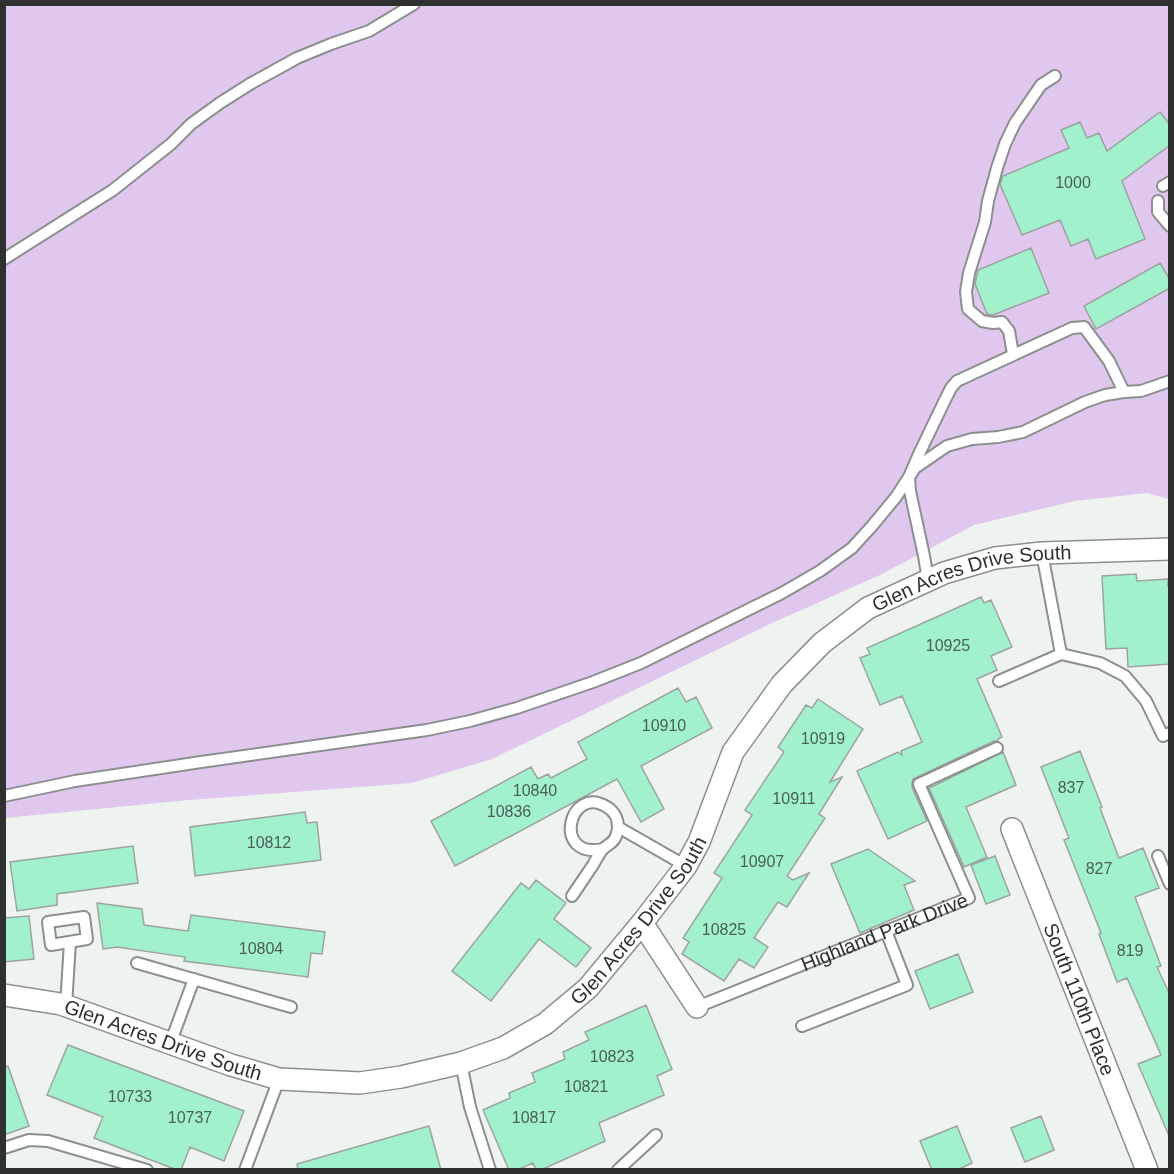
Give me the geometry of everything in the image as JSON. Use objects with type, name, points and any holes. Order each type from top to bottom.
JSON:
[{"type":"street","name":"Glen Acres Drive South","points":[[4,995],[66,1006],[231,1065],[279,1079],[360,1083],[401,1077],[461,1063],[503,1048],[545,1024],[588,988],[642,923],[686,866],[699,842],[733,752],[782,684],[822,643],[868,608],[944,573],[994,558],[1042,553],[1170,549]]},
{"type":"street","name":"South 110th Place","points":[[1012,829],[1147,1170]]},
{"type":"street","name":"Highland Park Drive","points":[[642,923],[697,1006]]},
{"type":"lane","points":[[4,259],[112,190],[171,144],[191,124],[230,97],[297,58],[369,31],[414,4]]},
{"type":"lane","points":[[1013,354],[1009,331],[1002,322],[982,321],[968,309],[966,292],[969,273],[985,222],[996,168],[1005,144],[1015,123],[1041,85],[1055,76]]},
{"type":"lane","points":[[1158,201],[1158,212],[1170,226]]},
{"type":"lane","points":[[928,580],[909,477],[951,388],[957,381],[1072,328],[1084,327],[1109,361],[1124,392]]},
{"type":"lane","points":[[4,795],[75,781],[427,730],[518,708],[594,682],[674,647],[782,593],[820,571],[852,548],[872,526],[915,468],[947,446],[972,439],[1023,432],[1085,402],[1105,395],[1140,391],[1170,381]]},
{"type":"lane","points":[[1042,553],[1061,654]]},
{"type":"lane","points":[[999,681],[1061,654],[1100,663],[1125,676],[1146,702],[1163,736],[1170,734]]},
{"type":"lane","name":"Highland Park Drive","points":[[697,1006],[969,898],[919,784],[997,748]]},
{"type":"lane","points":[[594,803],[603,805],[611,810],[616,818],[618,827],[616,836],[611,844],[603,849],[594,851],[585,849],[572,837],[570,827],[572,818],[577,810],[585,805],[594,803]]},
{"type":"lane","points":[[618,827],[686,866]]},
{"type":"lane","points":[[572,896],[603,849]]},
{"type":"lane","points":[[1158,856],[1170,884]]},
{"type":"lane","points":[[802,1026],[907,985],[886,931]]},
{"type":"lane","points":[[66,1006],[70,942]]},
{"type":"lane","points":[[137,963],[291,1007]]},
{"type":"lane","points":[[170,1044],[194,979]]},
{"type":"lane","points":[[461,1063],[470,1107],[490,1170]]},
{"type":"lane","points":[[245,1170],[279,1079]]},
{"type":"lane","points":[[618,1170],[656,1135]]},
{"type":"lane","points":[[4,1148],[29,1140],[48,1141],[147,1170]]},
{"type":"shaded area","points":[[4,5],[1169,5],[1169,499],[1147,493],[1075,501],[974,525],[880,575],[770,624],[492,759],[412,783],[189,800],[5,818]]},
{"type":"building","points":[[1160,112],[1170,125],[1170,145],[1122,181],[1145,239],[1096,259],[1088,239],[1071,246],[1060,220],[1022,235],[1000,184],[1003,176],[1069,148],[1061,130],[1080,122],[1087,138],[1099,133],[1107,151]]},
{"type":"building","points":[[1031,248],[1049,293],[993,315],[987,314],[975,284],[978,270]]},
{"type":"building","points":[[1160,263],[1170,280],[1170,288],[1096,329],[1084,306]]},
{"type":"building","points":[[1136,574],[1137,581],[1168,579],[1168,586],[1170,586],[1170,664],[1128,667],[1127,648],[1106,649],[1102,576]]},
{"type":"building","points":[[981,597],[984,603],[991,600],[1012,647],[991,656],[997,670],[977,679],[1002,737],[998,741],[913,779],[912,787],[927,821],[888,839],[857,771],[898,752],[902,755],[901,751],[922,742],[902,696],[880,705],[860,658],[870,654],[867,648]]},
{"type":"building","points":[[678,688],[686,702],[696,697],[712,728],[641,766],[664,809],[641,822],[617,779],[455,866],[431,821],[531,767],[538,779],[548,774],[551,778],[587,759],[578,742]]},
{"type":"building","points":[[818,699],[863,729],[830,782],[842,777],[819,814],[825,818],[787,876],[793,880],[809,873],[787,907],[778,902],[754,938],[768,947],[754,968],[739,959],[724,981],[682,954],[689,942],[683,938],[722,878],[714,873],[752,815],[745,810],[784,752],[778,747],[806,705],[812,708]]},
{"type":"building","points":[[1080,751],[1119,858],[1143,848],[1159,888],[1135,897],[1161,966],[1157,967],[1170,995],[1170,1138],[1138,1064],[1161,1055],[1127,978],[1117,982],[1099,934],[1101,933],[1064,840],[1069,838],[1041,767]]},
{"type":"building","points":[[1003,752],[1016,785],[966,807],[987,857],[964,867],[929,788]]},
{"type":"building","points":[[305,812],[307,823],[317,822],[321,860],[195,876],[190,827]]},
{"type":"building","points":[[133,846],[138,883],[57,894],[57,905],[17,911],[10,862]]},
{"type":"building","points":[[868,849],[915,881],[904,885],[914,910],[860,933],[831,864]]},
{"type":"building","points":[[995,856],[1010,895],[986,904],[971,865]]},
{"type":"building","points":[[536,880],[566,903],[554,919],[591,948],[576,967],[539,939],[491,1001],[452,971],[521,883],[529,889]]},
{"type":"building","points":[[97,903],[142,909],[144,925],[188,931],[191,915],[325,932],[322,954],[311,953],[308,977],[184,961],[185,957],[117,947],[103,949]]},
{"type":"building","points":[[29,916],[34,959],[4,962],[4,918]]},
{"type":"building","points":[[958,954],[973,992],[930,1009],[915,971]]},
{"type":"building","points":[[646,1005],[672,1069],[657,1076],[664,1095],[599,1123],[605,1141],[541,1170],[536,1170],[533,1163],[517,1170],[509,1170],[483,1110],[510,1098],[509,1093],[535,1082],[532,1073],[565,1059],[563,1052],[589,1040],[585,1032]]},
{"type":"building","points":[[68,1045],[244,1111],[224,1161],[190,1147],[181,1170],[177,1170],[94,1138],[103,1117],[47,1095]]},
{"type":"building","points":[[8,1066],[29,1126],[4,1135],[4,1067]]},
{"type":"building","points":[[1041,1116],[1054,1150],[1025,1162],[1011,1128]]},
{"type":"building","points":[[429,1126],[441,1170],[298,1170],[297,1164]]},
{"type":"building","points":[[957,1126],[972,1163],[957,1170],[932,1170],[920,1141]]}]
